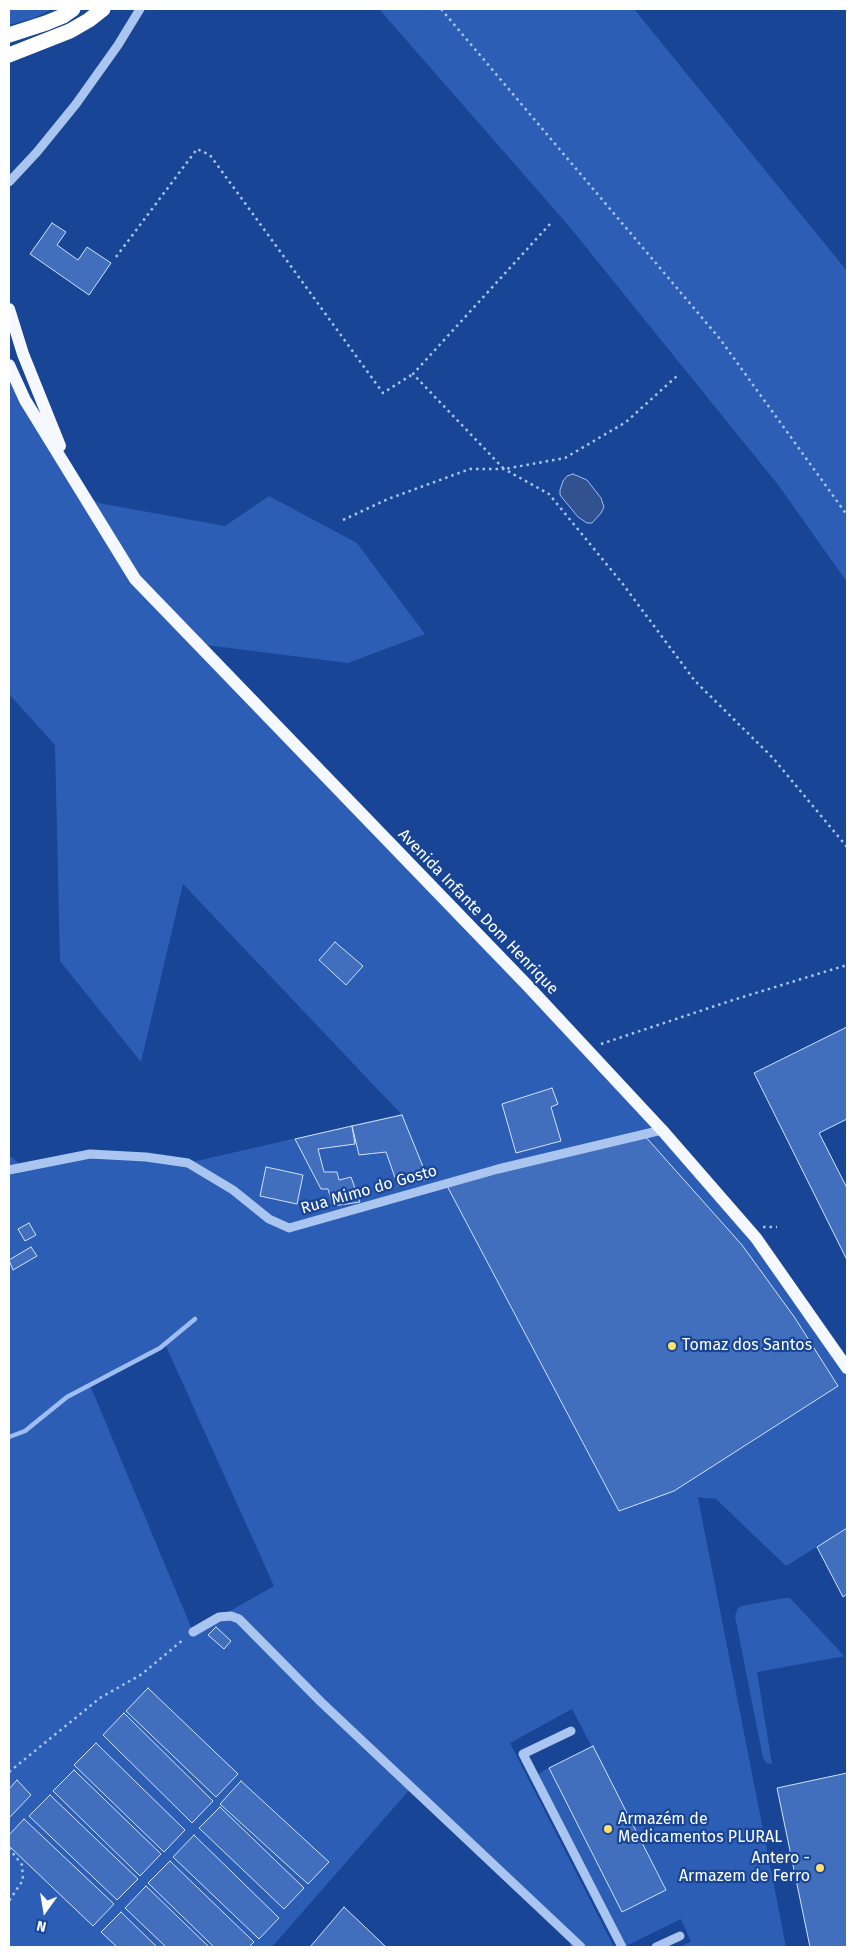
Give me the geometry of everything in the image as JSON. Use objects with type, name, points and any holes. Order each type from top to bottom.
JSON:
[{"type":"highway","points":[[9,35],[46,23],[73,9]]},
{"type":"highway","points":[[9,55],[70,31],[103,9]]},
{"type":"main road","name":"Avenida Infante Dom Henrique","points":[[9,309],[41,401],[78,488]]},
{"type":"main road","name":"Avenida Infante Dom Henrique","points":[[9,366],[24,400],[135,579],[587,1049],[662,1130],[756,1238],[847,1368]]},
{"type":"street","points":[[9,182],[37,152],[76,104],[140,9]]},
{"type":"street","name":"Rua Mimo do Gosto","points":[[9,1170],[90,1154],[146,1157],[188,1163],[234,1190],[269,1219],[289,1228],[498,1169],[662,1130]]},
{"type":"street","points":[[193,1632],[219,1617],[231,1616],[239,1619],[321,1702],[581,1947]]},
{"type":"street","points":[[571,1731],[523,1754],[622,1947]]},
{"type":"street","points":[[656,1947],[680,1936]]},
{"type":"path","points":[[441,9],[720,339],[847,515]]},
{"type":"path","points":[[116,257],[197,149],[210,155],[383,393],[413,374],[550,224]]},
{"type":"path","points":[[413,374],[504,469],[549,494],[622,583],[695,681],[773,758],[847,847]]},
{"type":"path","points":[[343,520],[388,499],[470,469],[504,469],[565,458],[626,422],[678,376]]},
{"type":"path","points":[[587,1049],[733,1000],[847,965]]},
{"type":"path","points":[[9,1772],[100,1698],[142,1674],[193,1632]]},
{"type":"path","points":[[9,1848],[22,1865],[23,1880],[9,1901]]},
{"type":"shaded area","points":[[9,9],[53,9],[34,18],[9,25]]},
{"type":"shaded area","points":[[379,9],[634,9],[847,271],[847,582],[779,486],[568,225]]},
{"type":"shaded area","points":[[9,365],[77,487],[98,503],[225,526],[269,496],[357,543],[425,634],[348,663],[198,644],[662,1130],[847,1362],[847,1528],[786,1566],[716,1499],[695,1497],[698,1498],[786,1947],[679,1947],[691,1942],[681,1919],[626,1946],[538,1774],[549,1768],[622,1912],[666,1889],[572,1709],[510,1743],[614,1947],[568,1947],[573,1941],[411,1788],[272,1947],[9,1947],[9,1155],[23,1167],[90,1154],[188,1163],[401,1114],[183,884],[141,1062],[60,961],[55,745],[9,694]],"holes":[[[446,1184],[795,1318],[838,1386],[674,1490],[619,1511]],[[165,1344],[274,1586],[193,1632],[90,1385]]]},
{"type":"shaded area","points":[[573,474],[587,480],[601,498],[604,507],[592,523],[587,523],[578,517],[560,495],[563,481],[567,476]]},
{"type":"shaded area","points":[[790,1598],[844,1656],[757,1672],[772,1764],[767,1763],[763,1758],[735,1616],[738,1608],[742,1606]]},
{"type":"building","points":[[52,223],[66,232],[57,245],[78,260],[87,247],[111,263],[89,295],[30,254]]},
{"type":"building","points":[[335,942],[363,966],[346,985],[319,960]]},
{"type":"building","points":[[847,1027],[847,1119],[819,1133],[847,1188],[847,1260],[754,1073]]},
{"type":"building","points":[[552,1088],[558,1104],[551,1107],[561,1141],[516,1153],[502,1104]]},
{"type":"building","points":[[402,1115],[428,1179],[398,1186],[386,1152],[359,1155],[352,1126]]},
{"type":"building","points":[[352,1126],[355,1144],[318,1149],[324,1172],[337,1172],[339,1180],[351,1177],[360,1202],[333,1206],[328,1189],[321,1189],[295,1139]]},
{"type":"building","name":"Tomaz dos Santos","points":[[644,1135],[742,1245],[795,1318],[838,1386],[674,1491],[619,1511],[446,1184]]},
{"type":"building","points":[[266,1167],[303,1175],[297,1204],[260,1196]]},
{"type":"building","points":[[29,1223],[36,1235],[25,1241],[18,1229]]},
{"type":"building","points":[[31,1247],[37,1256],[13,1270],[9,1260]]},
{"type":"building","points":[[847,1528],[847,1594],[843,1597],[817,1547]]},
{"type":"building","points":[[216,1627],[231,1641],[224,1649],[208,1635]]},
{"type":"building","points":[[148,1688],[238,1774],[216,1797],[126,1711]]},
{"type":"building","points":[[124,1713],[213,1801],[192,1823],[103,1735]]},
{"type":"building","points":[[96,1743],[185,1830],[164,1852],[74,1765]]},
{"type":"building","name":"Armazém de Medicamentos PLURAL","points":[[593,1746],[666,1890],[622,1912],[549,1768]]},
{"type":"building","points":[[74,1770],[161,1854],[140,1876],[53,1791]]},
{"type":"building","name":"Antero - Armazem de Ferro","points":[[847,1773],[847,1947],[810,1947],[777,1788]]},
{"type":"building","points":[[17,1780],[31,1795],[9,1818],[9,1789]]},
{"type":"building","points":[[241,1781],[329,1862],[308,1884],[220,1804]]},
{"type":"building","points":[[50,1795],[138,1879],[117,1900],[29,1816]]},
{"type":"building","points":[[220,1807],[304,1888],[284,1909],[199,1828]]},
{"type":"building","points":[[24,1819],[114,1904],[93,1926],[9,1846],[9,1835]]},
{"type":"building","points":[[194,1835],[279,1918],[259,1939],[173,1857]]},
{"type":"building","points":[[170,1861],[254,1942],[249,1947],[214,1947],[148,1883]]},
{"type":"building","points":[[146,1886],[209,1947],[166,1947],[125,1908]]},
{"type":"building","points":[[344,1907],[386,1947],[310,1947]]},
{"type":"building","points":[[121,1912],[157,1947],[117,1947],[101,1932]]},
{"type":"waterway","points":[[9,1437],[25,1431],[67,1397],[160,1348],[195,1319]]},
{"type":"place","name":"Tomaz dos Santos","points":[[672,1346]]},
{"type":"place","name":"Armazém de Medicamentos PLURAL","points":[[608,1829]]},
{"type":"place","name":"Antero - Armazem de Ferro","points":[[820,1868]]}]
